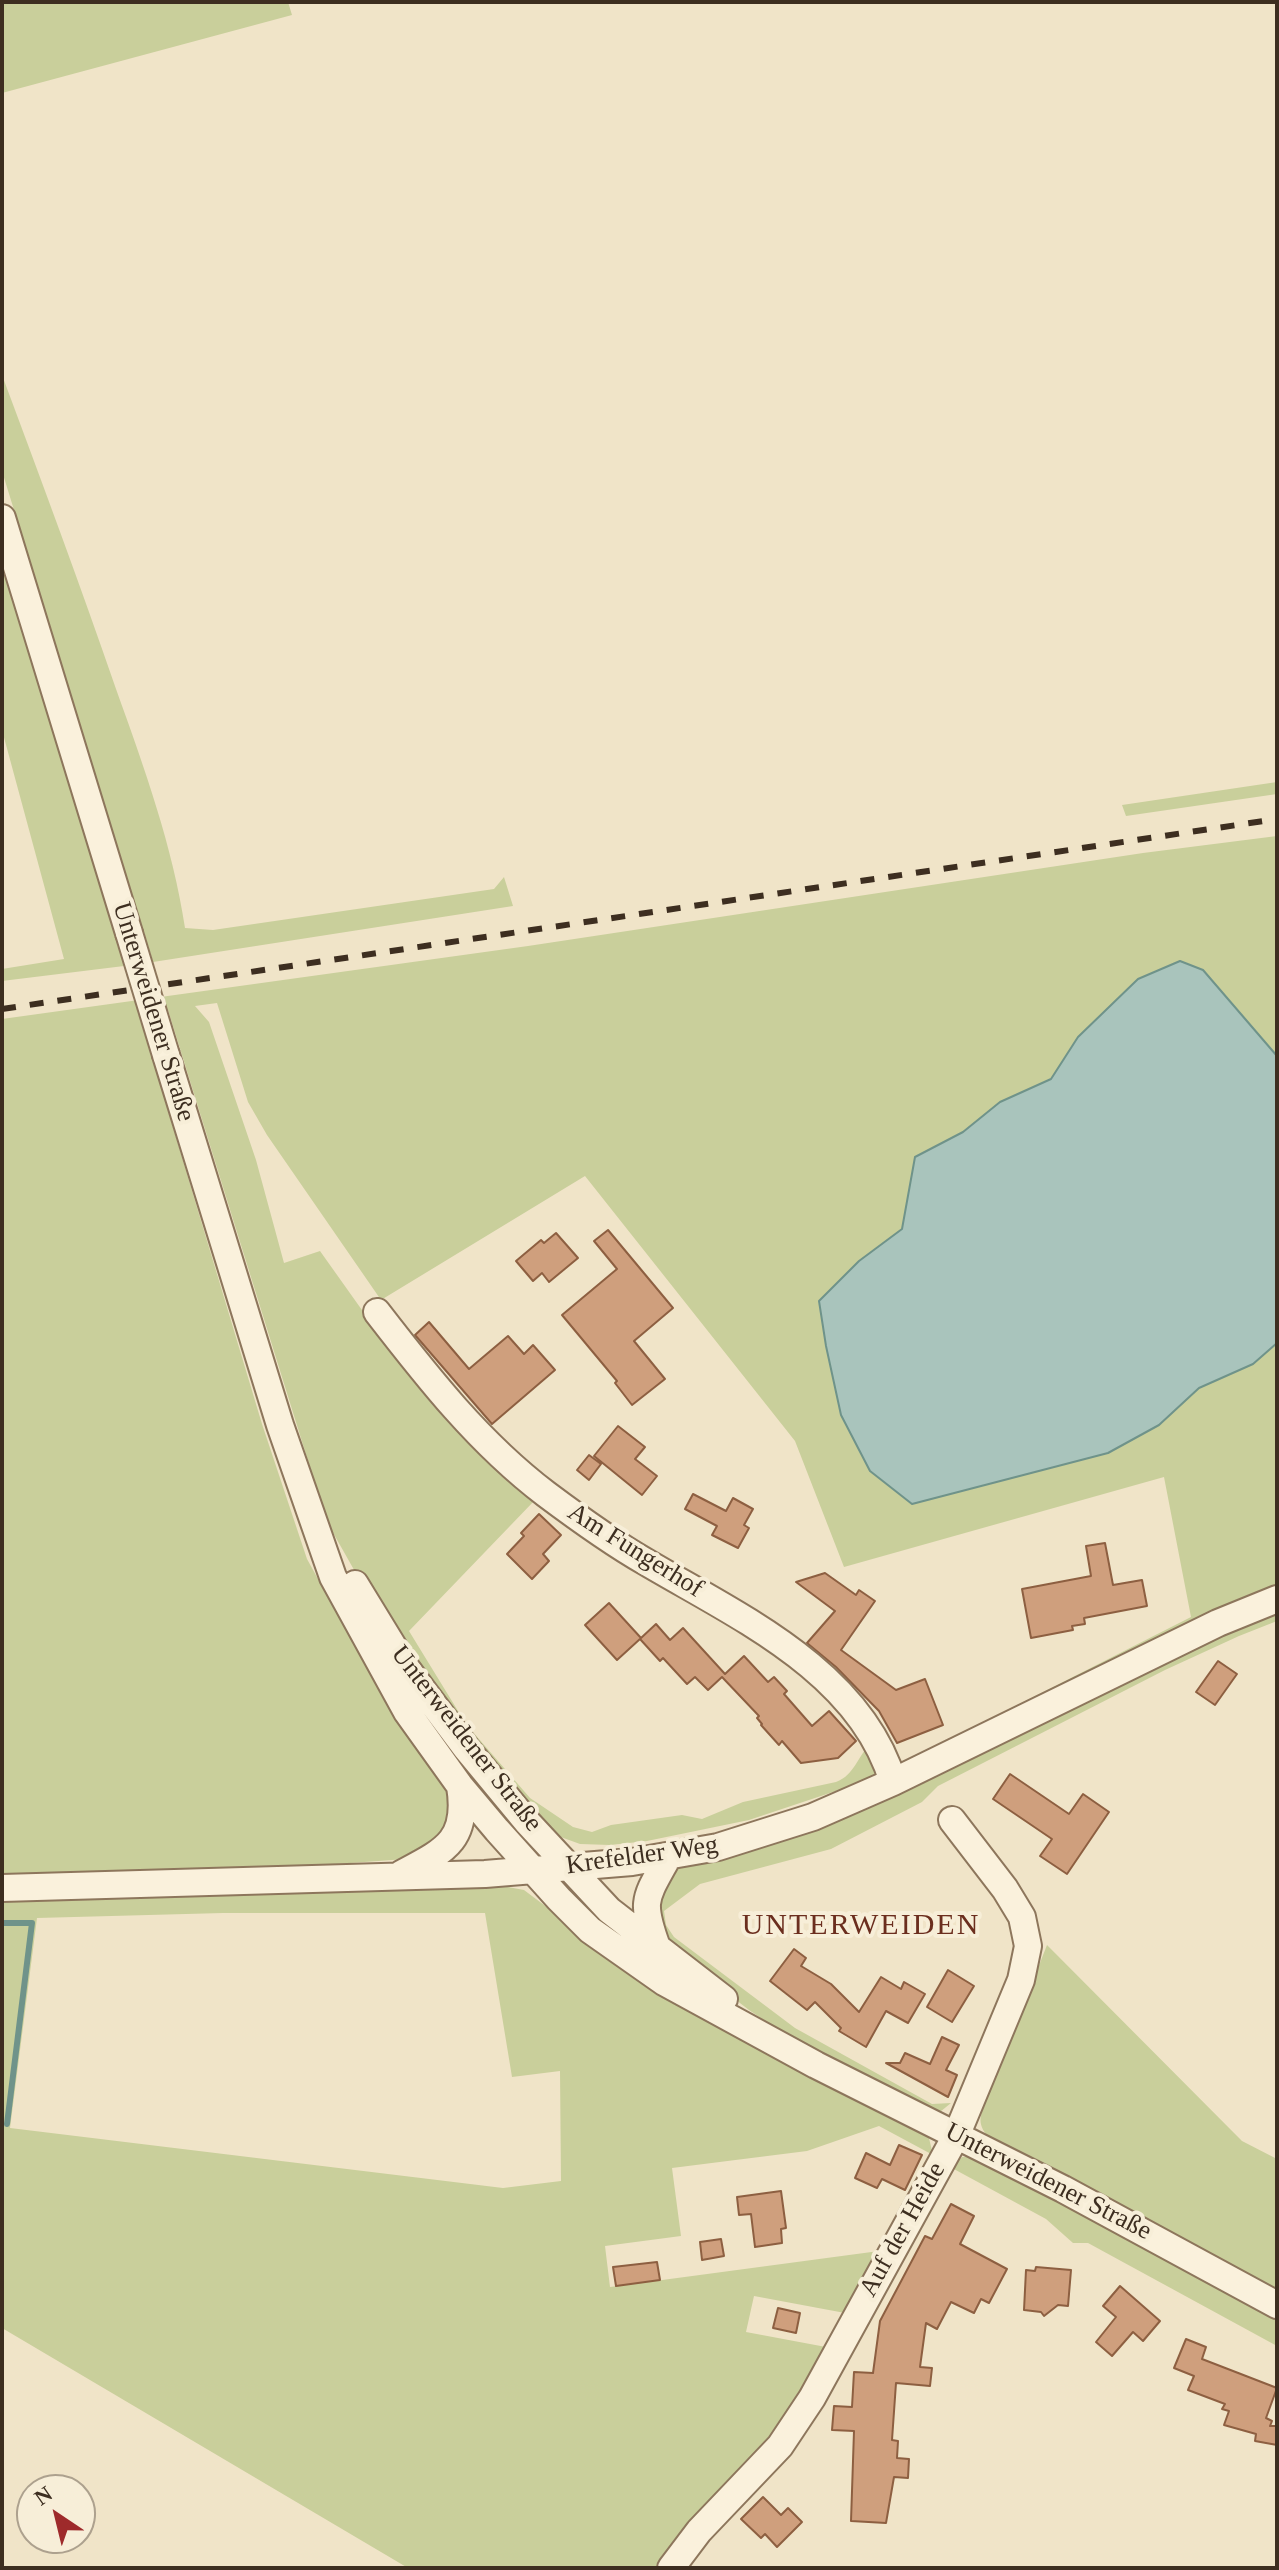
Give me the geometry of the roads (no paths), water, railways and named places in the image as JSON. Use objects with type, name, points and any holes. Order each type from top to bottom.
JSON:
[{"type":"street","name":"Unterweidener Straße","points":[[2,518],[318,1541],[333,1577],[407,1712],[460,1786],[559,1899],[590,1930],[664,1982],[816,2065],[957,2134],[1187,2254],[1277,2305]]},
{"type":"street","name":"Am Fungerhof","points":[[377,1312],[456,1412],[542,1491],[646,1562],[758,1626],[800,1658],[837,1692],[872,1732],[885,1754],[893,1782]]},
{"type":"street","name":"Unterweidener Straße","points":[[309,1504],[407,1669],[466,1748],[569,1867],[609,1910],[816,2065]]},
{"type":"street","name":"Krefelder Weg","points":[[2,1888],[394,1878],[534,1870],[668,1857],[718,1847],[813,1817],[893,1782],[1218,1623],[1277,1599]]},
{"type":"street","name":"Unterweidener Straße","points":[[394,1878],[440,1854],[451,1843],[462,1818],[460,1786]]},
{"type":"street","name":"Auf der Heide","points":[[671,2568],[699,2531],[780,2446],[812,2398],[957,2134],[1021,1980],[1028,1946],[1022,1917],[1005,1889],[952,1820]]},
{"type":"street","points":[[657,1947],[647,1921],[646,1896],[668,1857]]},
{"type":"water","points":[[1180,961],[1203,970],[1277,1056],[1277,1343],[1253,1364],[1199,1388],[1159,1425],[1108,1453],[912,1504],[870,1471],[841,1415],[819,1301],[859,1261],[902,1229],[915,1157],[963,1132],[1000,1102],[1051,1079],[1078,1037],[1138,979]]},
{"type":"waterway","points":[[2,1923],[32,1923],[7,2124]]},
{"type":"railway","points":[[2,1009],[1277,819]]},
{"type":"district","name":"UNTERWEIDEN","points":[[861,1926]]}]
